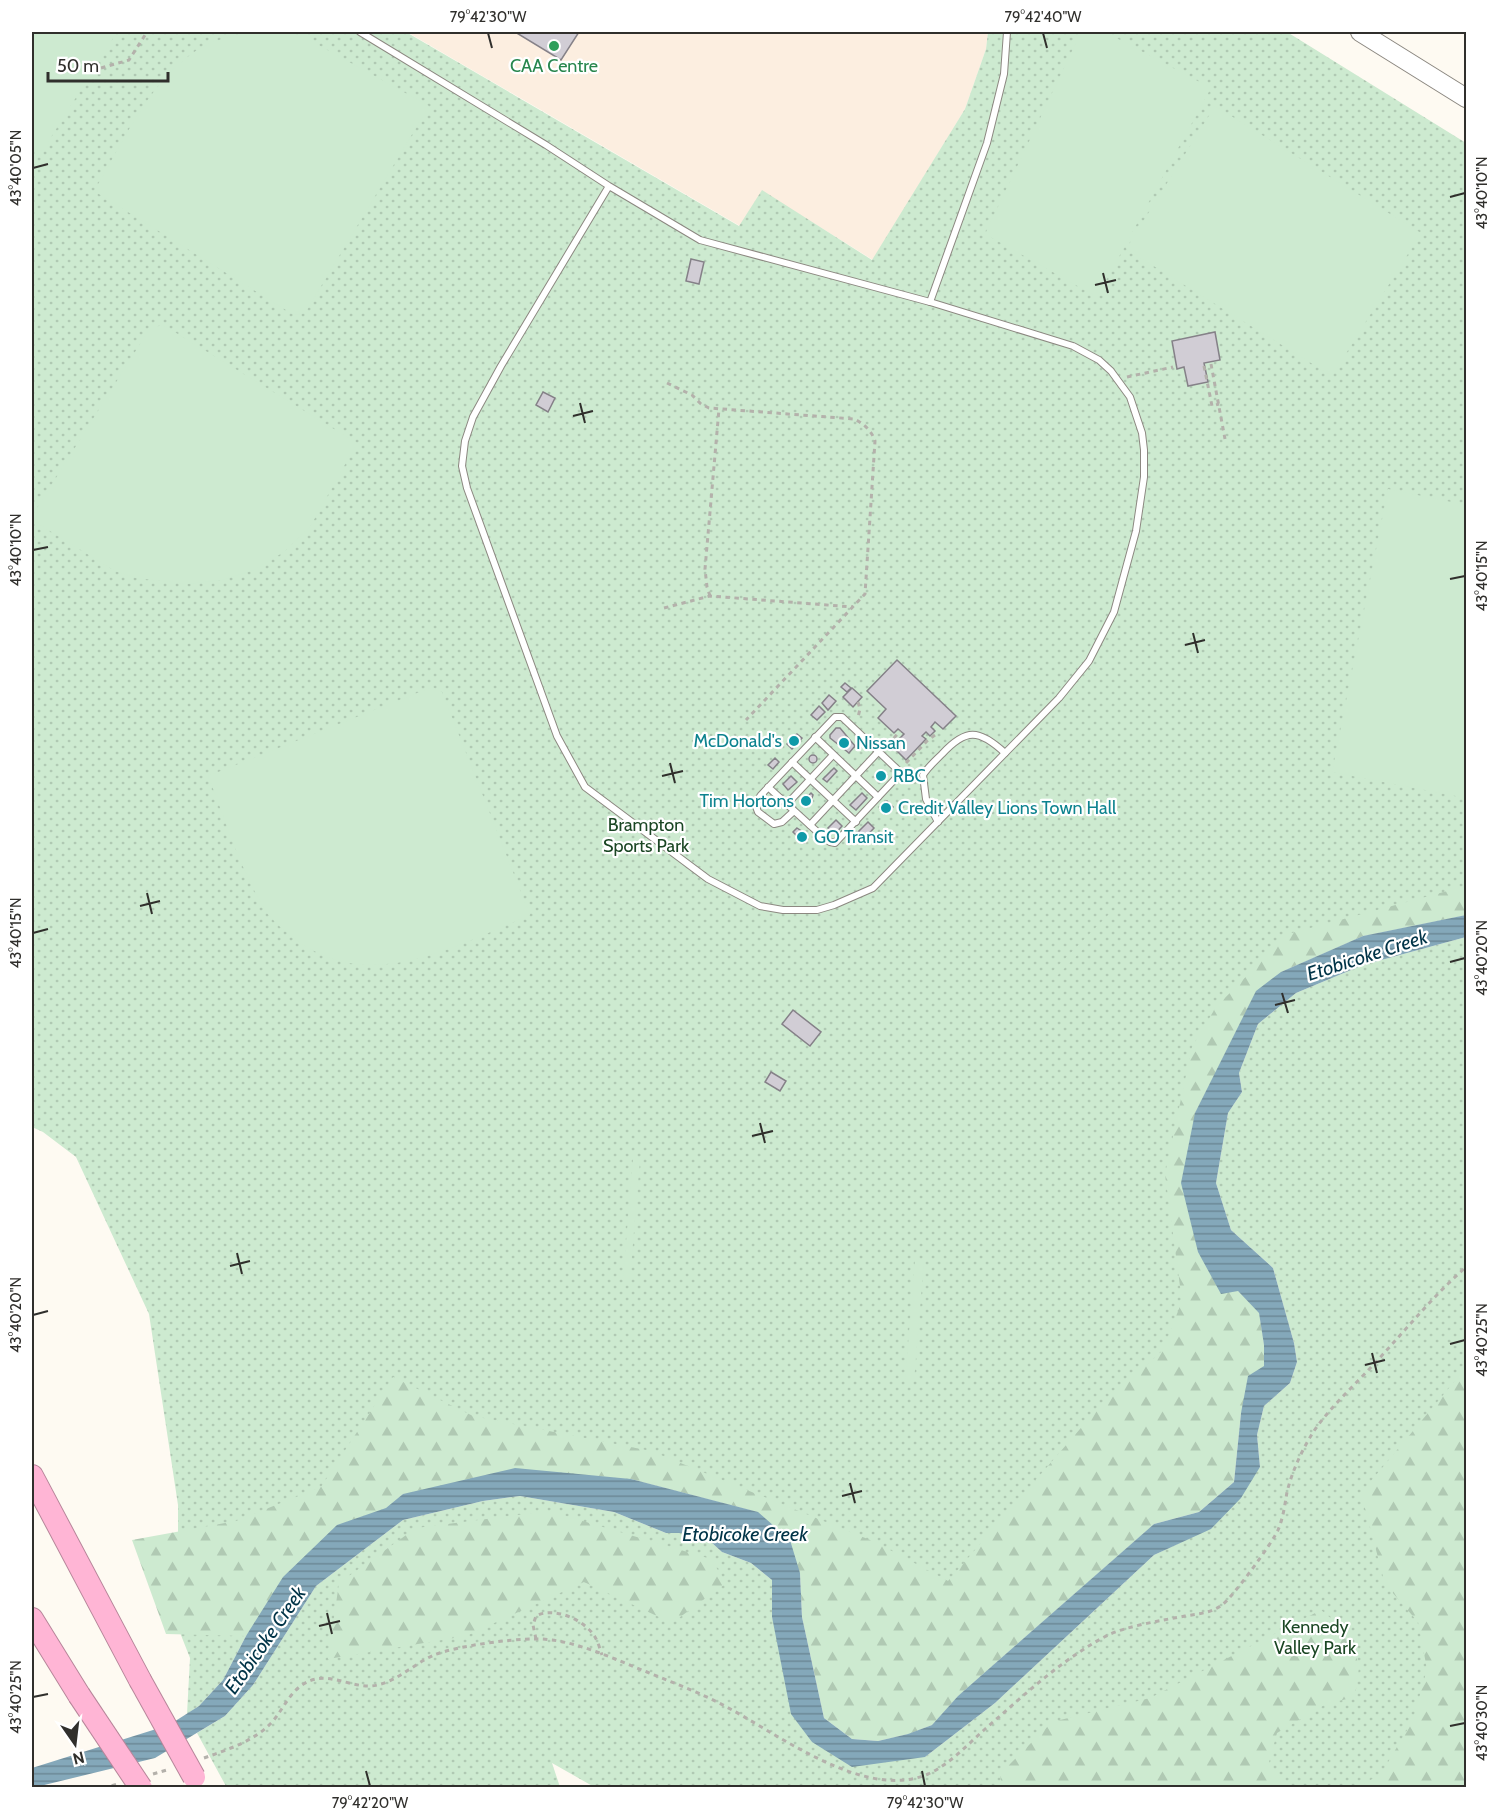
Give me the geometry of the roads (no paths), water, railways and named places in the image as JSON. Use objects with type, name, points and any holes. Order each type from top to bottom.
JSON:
[{"type":"highway","points":[[32,1476],[140,1680],[193,1772]]},
{"type":"highway","points":[[32,1619],[79,1695],[138,1782]]},
{"type":"main road","points":[[1360,32],[1467,98]]},
{"type":"lane","points":[[360,32],[700,240],[930,302],[1073,346],[1099,360],[1130,397],[1139,423],[1144,450],[1144,477],[1136,531],[1114,612],[1089,661],[1059,698],[873,888],[834,905],[817,910],[783,910],[759,906],[708,879],[585,787],[557,735],[467,488],[462,466],[465,441],[473,417],[609,186]]},
{"type":"lane","points":[[930,302],[987,143],[1004,74],[1007,32]]},
{"type":"lane","points":[[768,787],[832,843],[839,840],[899,773],[896,767],[840,716],[833,718],[768,787],[756,802],[759,812],[772,823],[777,824],[794,811]]},
{"type":"lane","points":[[938,822],[926,799],[923,775],[953,742],[961,736],[976,735],[987,738],[1005,753]]},
{"type":"lane","points":[[815,737],[878,797]]},
{"type":"lane","points":[[810,825],[879,751]]},
{"type":"lane","points":[[787,804],[833,755]]},
{"type":"lane","points":[[792,762],[856,822]]},
{"type":"water","name":"Etobicoke Creek","points":[[1466,915],[1466,937],[1363,965],[1296,993],[1258,1024],[1239,1073],[1242,1092],[1228,1113],[1216,1183],[1231,1230],[1273,1268],[1297,1362],[1290,1383],[1264,1406],[1257,1435],[1260,1467],[1241,1498],[1211,1529],[1154,1555],[995,1703],[925,1757],[852,1767],[812,1742],[791,1714],[772,1617],[772,1580],[751,1563],[722,1552],[701,1533],[666,1533],[614,1512],[520,1496],[483,1501],[403,1520],[316,1586],[253,1685],[225,1716],[155,1758],[32,1788],[32,1768],[169,1725],[199,1706],[223,1680],[246,1636],[283,1577],[337,1525],[386,1508],[403,1494],[515,1468],[631,1479],[758,1512],[790,1540],[800,1573],[802,1617],[824,1718],[852,1739],[878,1741],[908,1734],[932,1725],[958,1696],[1154,1524],[1199,1512],[1234,1482],[1241,1413],[1248,1376],[1264,1366],[1264,1345],[1259,1313],[1238,1291],[1221,1294],[1198,1252],[1181,1183],[1195,1113],[1256,991],[1281,972],[1363,936]]},
{"type":"place","name":"CAA Centre","points":[[554,46]]},
{"type":"place","name":"McDonald's","points":[[794,741]]},
{"type":"place","name":"Nissan","points":[[844,743]]},
{"type":"place","name":"RBC","points":[[881,776]]},
{"type":"place","name":"Tim Hortons","points":[[806,801]]},
{"type":"place","name":"Credit Valley Lions Town Hall","points":[[886,808]]},
{"type":"place","name":"GO Transit","points":[[802,837]]},
{"type":"park label","name":"Brampton Sports Park","points":[[646,835]]},
{"type":"park label","name":"Kennedy Valley Park","points":[[1315,1637]]}]
